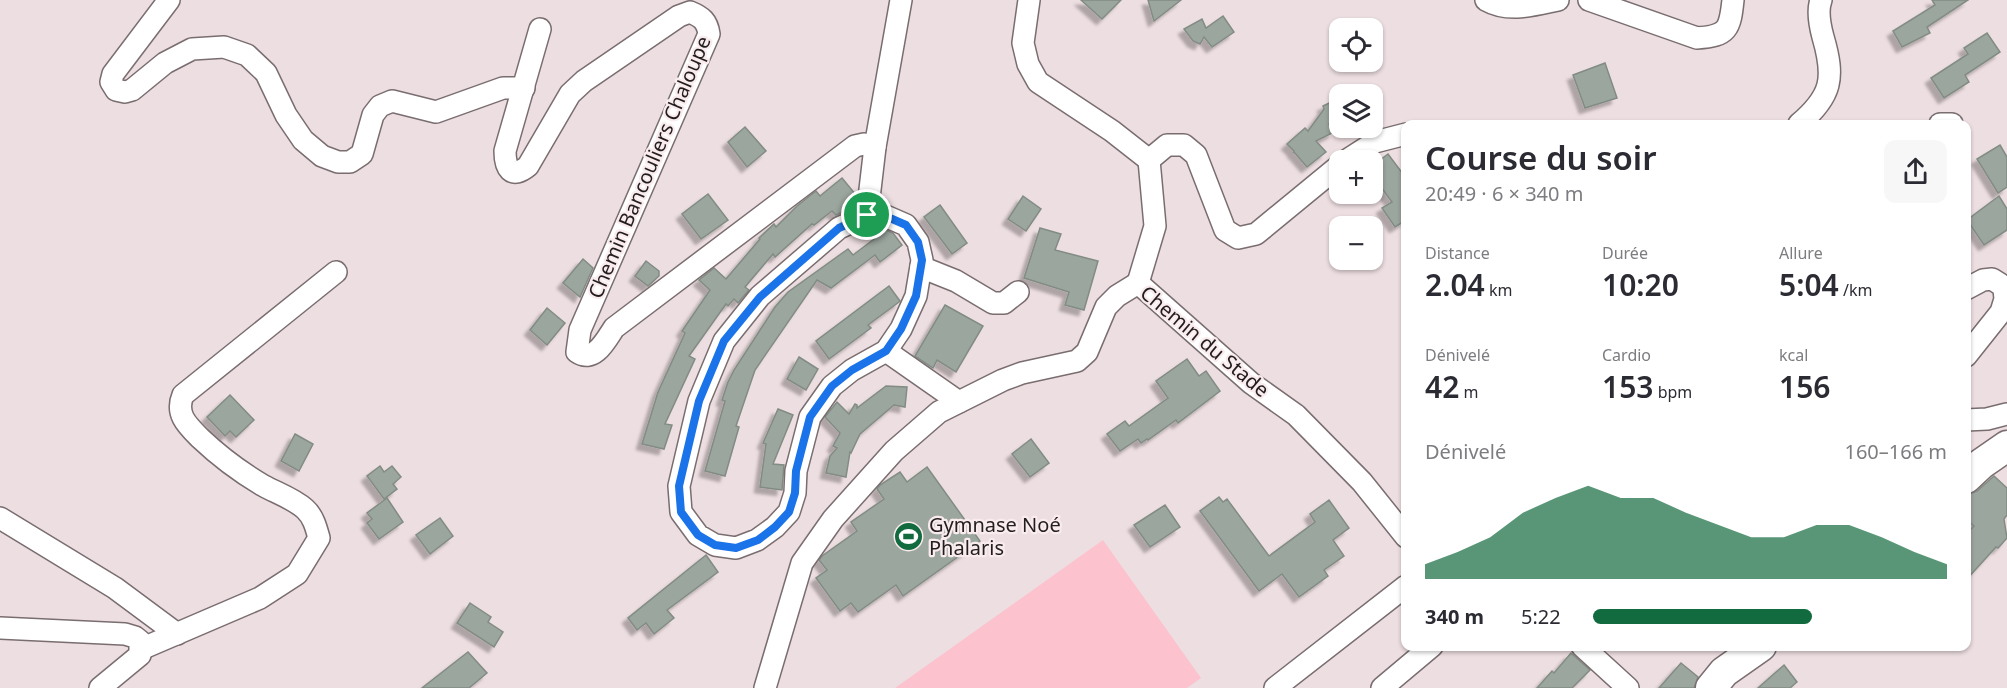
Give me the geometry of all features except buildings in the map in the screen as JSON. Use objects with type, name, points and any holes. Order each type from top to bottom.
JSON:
[{"type":"main road","points":[[1971,473],[2007,446]]},
{"type":"main road","points":[[1711,688],[1724,672],[1754,651]]},
{"type":"street","points":[[169,0],[118,64],[111,82],[116,90],[125,92],[132,90],[165,63],[192,49],[224,47],[247,56],[266,73],[286,115],[303,140],[322,156],[338,162],[350,162],[362,154],[373,115],[380,106],[392,101],[436,112],[503,88],[524,88],[540,29]]},
{"type":"street","points":[[867,215],[875,147],[901,0]]},
{"type":"street","points":[[1029,0],[1023,44],[1028,64],[1038,82],[1112,131],[1149,160],[1155,226],[1138,283]]},
{"type":"street","points":[[1486,0],[1494,5],[1514,8],[1558,0]]},
{"type":"street","points":[[1588,0],[1697,38],[1713,37],[1723,33],[1729,26],[1733,0]]},
{"type":"street","points":[[1802,120],[1824,98],[1830,82],[1831,68],[1820,26],[1821,0]]},
{"type":"street","name":"Chemin Bancouliers Chaloupe","points":[[524,88],[505,151],[505,164],[511,171],[516,172],[528,166],[570,94],[584,81],[680,16],[690,12],[701,16],[707,24],[709,34],[580,330],[577,352],[582,355],[589,356],[598,351],[614,328],[855,146],[864,144],[875,147]]},
{"type":"street","points":[[1363,150],[1375,142],[1401,135]]},
{"type":"street","points":[[1149,160],[1167,145],[1184,145],[1196,155],[1226,230],[1238,238],[1256,234],[1329,174]]},
{"type":"street","points":[[867,215],[883,215],[906,225],[918,242],[922,260],[921,267],[916,296],[901,329],[886,351],[852,370],[832,386],[810,417],[796,471],[795,493],[789,512],[758,540],[736,548],[715,545],[698,535],[681,512],[679,486],[699,401],[724,341],[760,297],[839,228],[867,215]]},
{"type":"street","points":[[921,267],[956,281],[993,303],[1004,303],[1018,292]]},
{"type":"street","points":[[141,648],[260,597],[297,574],[319,538],[315,523],[305,509],[250,478],[219,457],[188,426],[180,412],[180,402],[183,395],[336,272]]},
{"type":"street","points":[[1971,286],[1983,280],[1992,279],[2004,289],[2005,299],[2001,312],[1971,350]]},
{"type":"street","name":"Chemin du Stade","points":[[765,688],[802,563],[833,519],[894,451],[939,412],[1003,380],[1022,373],[1077,361],[1087,352],[1106,307],[1117,296],[1138,283],[1251,384],[1296,414],[1362,482],[1401,531]]},
{"type":"street","points":[[886,351],[959,402]]},
{"type":"street","points":[[1971,420],[2007,414]]},
{"type":"street","points":[[0,518],[115,588],[177,634]]},
{"type":"street","points":[[1275,688],[1401,590]]},
{"type":"street","points":[[0,628],[125,634],[135,637],[140,641],[141,648],[137,659],[104,682],[100,688]]},
{"type":"street","points":[[1382,688],[1426,651]]},
{"type":"street","points":[[1587,651],[1628,688]]},
{"type":"shaded area","points":[[1103,540],[1201,678],[1187,688],[895,688]]},
{"type":"place","name":"Gymnase Noé Phalaris","points":[[908,536]]},
{"type":"route","points":[[867,215],[883,215],[906,225],[918,242],[922,260],[916,296],[901,329],[886,351],[852,370],[832,386],[810,417],[801,446],[795,493],[789,512],[758,540],[736,548],[715,545],[698,535],[681,512],[679,486],[699,401],[724,341],[760,297],[839,228],[867,215]]}]
